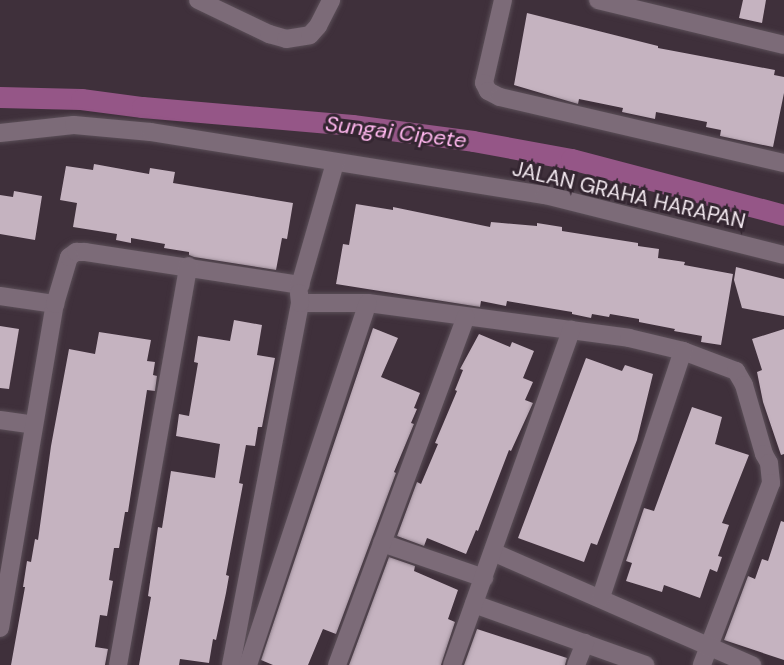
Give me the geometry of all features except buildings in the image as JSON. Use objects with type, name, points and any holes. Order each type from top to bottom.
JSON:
[{"type":"street","points":[[198,0],[270,34],[286,39],[310,35],[318,26],[331,0]]},
{"type":"street","points":[[503,0],[484,83],[488,91],[500,98],[784,164]]},
{"type":"street","points":[[598,0],[784,45]]},
{"type":"street","name":"JALAN GRAHA HARAPAN","points":[[0,133],[89,126],[151,132],[545,195],[784,255]]},
{"type":"street","points":[[231,665],[300,294],[335,163]]},
{"type":"street","points":[[0,628],[7,531],[34,425],[55,304],[69,257],[76,252],[188,266],[300,294],[629,338],[683,351],[730,368],[741,376],[771,474],[768,492],[702,665]]},
{"type":"street","points":[[118,665],[188,266]]},
{"type":"street","points":[[0,296],[55,304]]},
{"type":"street","points":[[248,665],[368,303]]},
{"type":"street","points":[[337,665],[466,317]]},
{"type":"street","points":[[452,665],[571,330]]},
{"type":"street","points":[[601,597],[683,351]]},
{"type":"street","points":[[0,420],[34,425]]},
{"type":"street","points":[[382,543],[484,578]]},
{"type":"street","points":[[493,552],[709,644],[752,665]]},
{"type":"street","points":[[474,604],[645,665]]},
{"type":"street","points":[[576,665],[585,644]]},
{"type":"waterway","name":"Sungai Cipete","points":[[0,97],[81,99],[142,107],[352,125],[473,141],[571,159],[784,215]]}]
